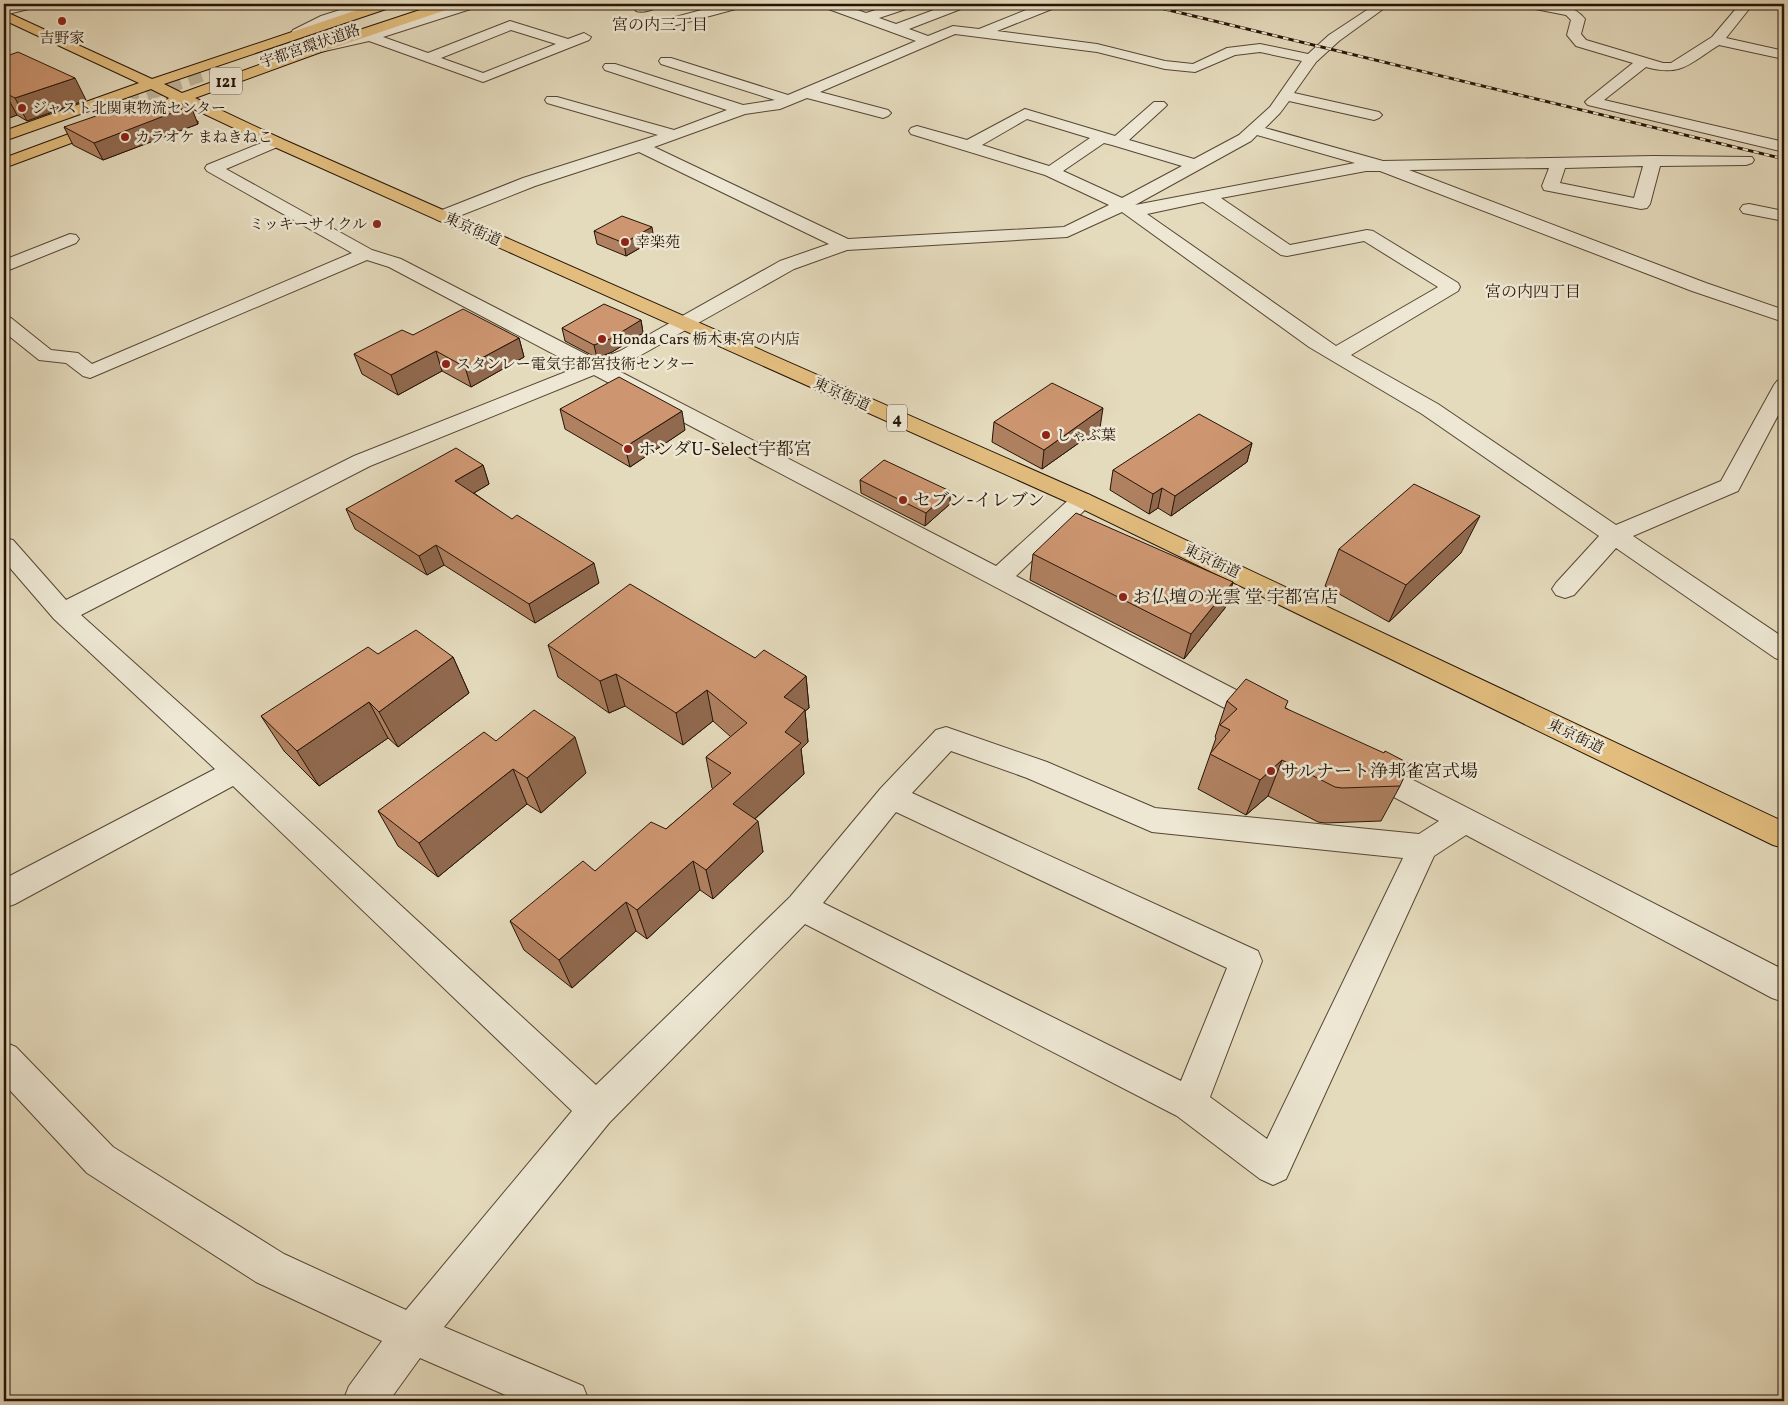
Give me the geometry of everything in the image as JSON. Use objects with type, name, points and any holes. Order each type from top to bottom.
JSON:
[{"type":"highway","name":"121","points":[[4,136],[298,33],[387,4]]},
{"type":"highway","name":"宇都宮環状道路","points":[[410,4],[213,75],[433,4]]},
{"type":"highway","name":"121","points":[[171,101],[450,4]]},
{"type":"highway","name":"東京街道","points":[[4,15],[151,84],[171,101],[276,142],[1082,500],[1784,836]]},
{"type":"highway","points":[[4,145],[112,114]]},
{"type":"highway","points":[[4,154],[112,114]]},
{"type":"highway","points":[[4,163],[112,114]]},
{"type":"street","points":[[4,11],[32,4]]},
{"type":"street","points":[[298,33],[326,19],[371,4]]},
{"type":"street","points":[[316,49],[370,37],[472,4]]},
{"type":"street","points":[[640,8],[654,4]]},
{"type":"street","points":[[673,22],[738,4]]},
{"type":"street","points":[[828,4],[927,40]]},
{"type":"street","points":[[866,18],[907,4]]},
{"type":"street","points":[[896,29],[961,4]]},
{"type":"street","points":[[980,34],[1052,4]]},
{"type":"street","points":[[1129,209],[1195,165],[1245,138],[1255,130],[1275,110],[1311,59],[1334,38],[1384,4]]},
{"type":"street","points":[[1530,4],[1570,12],[1578,19],[1574,35],[1581,43],[1662,67],[1674,67],[1717,40],[1747,4]]},
{"type":"street","points":[[429,18],[448,24]]},
{"type":"street","points":[[428,58],[510,25],[568,43]]},
{"type":"street","points":[[467,29],[485,35]]},
{"type":"street","points":[[443,216],[529,182],[675,135],[742,110],[775,106],[953,30],[1097,48],[1165,65],[1195,68],[1232,51],[1260,48],[1311,59]]},
{"type":"street","points":[[370,37],[483,78],[584,37]]},
{"type":"street","points":[[1717,40],[1784,55]]},
{"type":"street","points":[[666,61],[789,100]]},
{"type":"street","points":[[1642,62],[1593,102],[1784,147]]},
{"type":"street","points":[[610,67],[742,110]]},
{"type":"street","points":[[805,93],[883,113]]},
{"type":"street","points":[[1285,96],[1374,115]]},
{"type":"street","points":[[552,100],[675,135]]},
{"type":"street","points":[[1118,142],[1159,105]]},
{"type":"street","points":[[969,146],[1025,114],[1195,165]]},
{"type":"street","points":[[1255,130],[1383,166],[1699,287],[1784,316]]},
{"type":"street","points":[[916,131],[1051,172],[1129,209],[1316,343],[1430,409],[1784,651]]},
{"type":"street","points":[[1051,172],[1102,137]]},
{"type":"street","points":[[276,142],[213,168],[366,254],[395,263],[1288,729]]},
{"type":"street","points":[[640,146],[845,245]]},
{"type":"street","points":[[64,613],[362,461],[627,355],[787,265],[845,245],[1067,232],[1129,209],[1366,166],[1746,160]]},
{"type":"street","points":[[1559,163],[1550,186],[1641,204],[1653,161]]},
{"type":"street","points":[[1206,196],[1287,251],[1368,235],[1451,288],[1336,355]]},
{"type":"street","points":[[1749,209],[1784,216]]},
{"type":"street","points":[[4,267],[70,239]]},
{"type":"street","points":[[4,322],[46,356],[71,357],[90,372],[366,254]]},
{"type":"street","points":[[1565,589],[1614,535],[1730,486],[1784,385]]},
{"type":"street","points":[[998,578],[1082,500]]},
{"type":"street","points":[[4,546],[64,613],[236,771],[596,1110]]},
{"type":"street","points":[[364,1401],[412,1334],[596,1110],[801,907],[891,796],[946,738],[1037,770],[1152,820],[1423,847]]},
{"type":"street","points":[[1341,756],[1784,987]]},
{"type":"street","points":[[4,894],[236,771]]},
{"type":"street","points":[[891,796],[1246,960],[1190,1104]]},
{"type":"street","points":[[801,907],[1190,1104],[1273,1166],[1423,847],[1464,821]]},
{"type":"street","points":[[4,1059],[100,1160],[270,1268],[412,1334],[568,1401]]},
{"type":"building","points":[[18,52],[75,78],[15,98],[4,94],[4,57]]},
{"type":"building","points":[[190,104],[190,106],[94,143],[64,127],[128,105]]},
{"type":"building","points":[[622,216],[652,227],[624,243],[594,231]]},
{"type":"building","points":[[604,304],[641,320],[610,339],[594,345],[562,328]]},
{"type":"building","points":[[463,309],[519,338],[465,367],[436,351],[391,375],[354,354],[402,330],[413,335]]},
{"type":"building","points":[[619,377],[682,411],[625,447],[560,409]]},
{"type":"building","points":[[1052,383],[1103,408],[1044,450],[994,422]]},
{"type":"building","points":[[1199,414],[1252,443],[1175,496],[1162,488],[1153,494],[1113,470]]},
{"type":"building","points":[[456,448],[483,465],[455,481],[512,519],[517,515],[594,563],[529,604],[436,545],[419,556],[346,509]]},
{"type":"building","points":[[884,460],[950,491],[926,513],[860,480]]},
{"type":"building","points":[[1414,484],[1480,516],[1406,585],[1339,549]]},
{"type":"building","points":[[1076,513],[1233,582],[1191,634],[1033,554]]},
{"type":"building","points":[[630,584],[755,658],[764,650],[806,676],[784,697],[805,710],[785,732],[801,743],[733,804],[758,821],[706,870],[693,861],[637,910],[626,902],[559,960],[510,921],[583,861],[595,871],[651,822],[666,829],[731,773],[706,757],[747,723],[707,690],[676,713],[616,674],[600,681],[548,645]]},
{"type":"building","points":[[416,630],[453,657],[379,712],[369,702],[297,751],[261,716],[368,647],[378,654]]},
{"type":"building","points":[[1246,679],[1288,701],[1285,708],[1384,753],[1385,751],[1410,764],[1400,786],[1335,787],[1282,760],[1260,780],[1210,754],[1230,730],[1220,725],[1237,709],[1227,701]]},
{"type":"building","points":[[534,710],[575,737],[527,778],[513,769],[419,843],[378,811],[484,732],[496,741]]},
{"type":"tunnel","points":[[105,108],[210,72]]},
{"type":"railway","points":[[1144,4],[1784,159]]},
{"type":"place","name":"吉野家","points":[[62,21]]},
{"type":"place","name":"ジャスト北関東物流センター","points":[[22,108]]},
{"type":"place","name":"カラオケ まねきねこ","points":[[125,137]]},
{"type":"place","name":"ミッキーサイクル","points":[[377,224]]},
{"type":"place","name":"幸楽苑","points":[[625,242]]},
{"type":"place","name":"Honda Cars 栃木東 宮の内店","points":[[602,339]]},
{"type":"place","name":"スタンレー電気宇都宮技術センター","points":[[446,364]]},
{"type":"place","name":"しゃぶ葉","points":[[1046,435]]},
{"type":"place","name":"ホンダU-Select宇都宮","points":[[628,449]]},
{"type":"place","name":"セブン-イレブン","points":[[903,500]]},
{"type":"place","name":"お仏壇の光雲 堂 宇都宮店","points":[[1123,597]]},
{"type":"place","name":"サルナート浄邦雀宮式場","points":[[1271,771]]},
{"type":"district","name":"宮の内三丁目","points":[[660,24]]},
{"type":"district","name":"宮の内四丁目","points":[[1533,291]]}]
